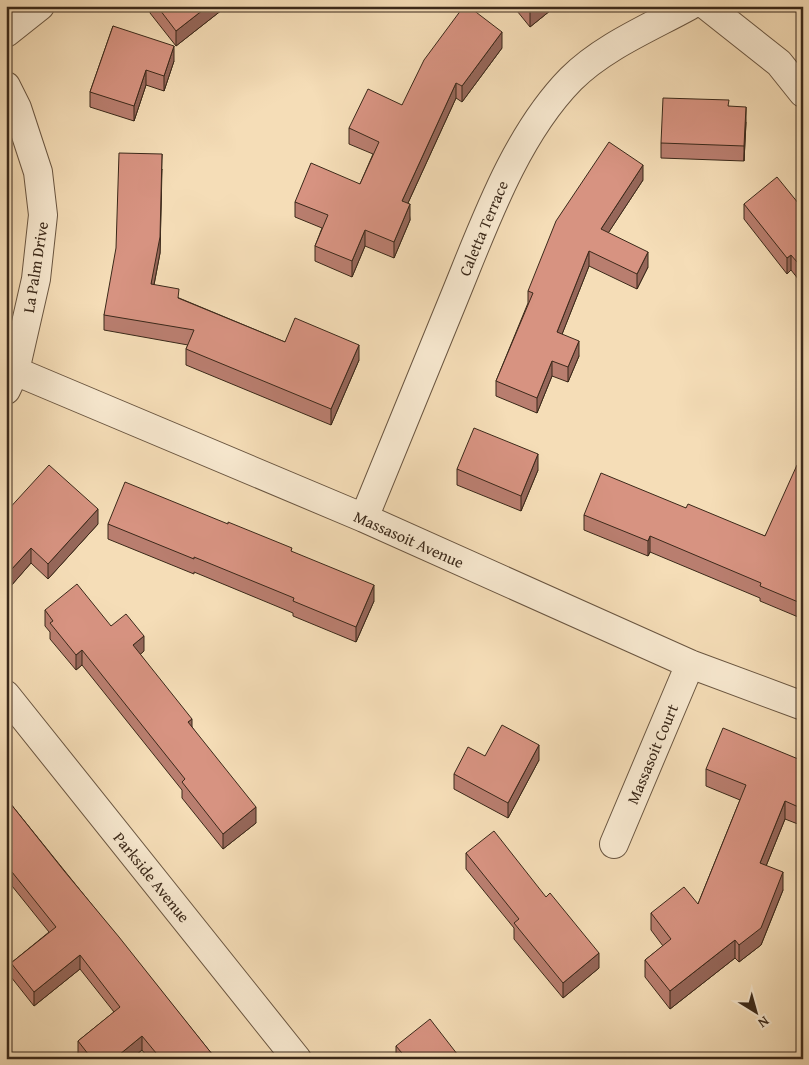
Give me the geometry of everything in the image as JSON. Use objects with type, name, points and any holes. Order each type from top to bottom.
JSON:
[{"type":"street","points":[[6,33],[40,6]]},
{"type":"street","name":"Caletta Terrace","points":[[364,518],[470,259],[512,163],[539,120],[571,78],[591,61],[689,6]]},
{"type":"street","points":[[708,6],[779,63],[803,93]]},
{"type":"street","name":"La Palm Drive","points":[[6,86],[20,117],[38,172],[43,215],[36,279],[11,380]]},
{"type":"street","name":"Massasoit Avenue","points":[[11,380],[364,518],[690,664],[803,706]]},
{"type":"street","name":"Massasoit Court","points":[[614,844],[690,664]]},
{"type":"street","name":"Parkside Avenue","points":[[6,694],[297,1059]]},
{"type":"building","points":[[157,6],[208,6],[176,31]]},
{"type":"building","points":[[464,6],[468,6],[502,32],[462,86],[456,83],[402,201],[410,204],[394,242],[365,230],[352,261],[315,246],[328,215],[295,202],[311,163],[360,184],[379,142],[349,128],[368,89],[402,105],[424,60]]},
{"type":"building","points":[[525,6],[537,6],[530,12]]},
{"type":"building","points":[[113,26],[174,46],[164,76],[146,70],[134,106],[90,92]]},
{"type":"building","points":[[663,98],[729,100],[728,106],[746,107],[744,146],[661,143]]},
{"type":"building","points":[[609,142],[643,165],[601,229],[648,252],[637,274],[589,251],[557,332],[579,341],[568,367],[552,361],[537,398],[496,381],[533,293],[528,291],[556,221]]},
{"type":"building","points":[[119,153],[162,154],[160,237],[151,284],[179,289],[178,298],[285,342],[295,318],[359,345],[331,409],[186,349],[194,330],[104,315],[116,248]]},
{"type":"building","points":[[777,177],[803,209],[803,269],[791,255],[787,258],[744,204]]},
{"type":"building","points":[[474,428],[538,454],[521,496],[457,469]]},
{"type":"building","points":[[49,465],[98,509],[48,564],[31,548],[10,571],[6,568],[6,512]]},
{"type":"building","points":[[797,465],[803,468],[803,547],[800,554],[803,555],[803,604],[760,586],[761,583],[650,536],[648,541],[584,515],[601,473],[686,508],[688,504],[765,536]]},
{"type":"building","points":[[125,482],[292,548],[291,551],[374,585],[356,627],[293,601],[294,598],[108,524]]},
{"type":"building","points":[[77,584],[111,626],[126,614],[144,636],[133,645],[192,719],[188,722],[256,807],[223,834],[182,782],[185,779],[82,650],[76,655],[50,623],[53,621],[45,610]]},
{"type":"building","points":[[502,725],[539,745],[508,803],[454,774],[468,747],[485,756]]},
{"type":"building","points":[[723,728],[803,761],[803,809],[785,801],[760,863],[783,872],[761,928],[739,945],[735,940],[670,991],[645,960],[671,939],[651,913],[684,887],[698,904],[746,785],[706,769]]},
{"type":"building","points":[[6,798],[216,1059],[161,1059],[142,1036],[114,1059],[92,1059],[78,1041],[120,1007],[80,955],[34,992],[11,963],[56,927],[12,872],[6,877]]},
{"type":"building","points":[[494,831],[546,897],[550,893],[599,953],[563,983],[514,923],[519,919],[466,853]]},
{"type":"building","points":[[430,1019],[461,1059],[407,1059],[396,1046]]}]
